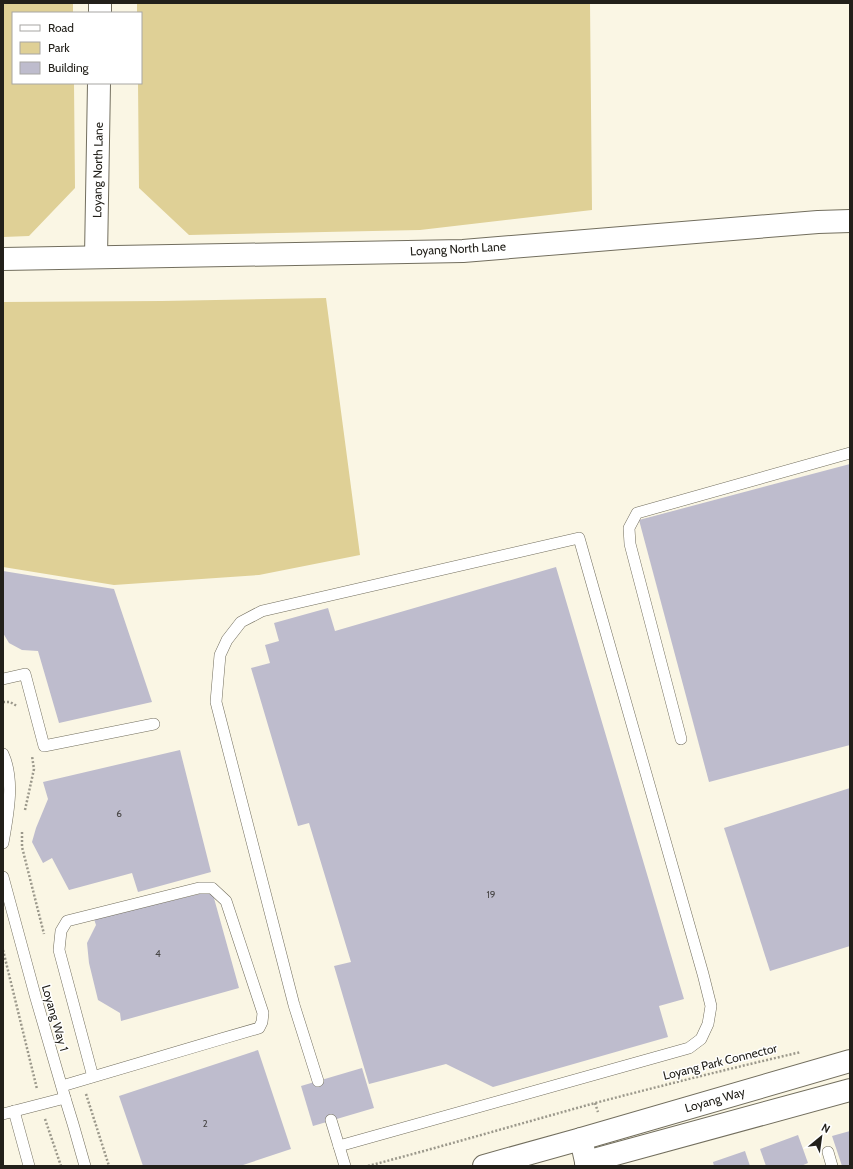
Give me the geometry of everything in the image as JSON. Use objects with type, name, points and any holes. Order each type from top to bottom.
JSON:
[{"type":"street","name":"Loyang North Lane","points":[[96,257],[99,84]]},
{"type":"street","name":"Loyang North Lane","points":[[3,259],[463,251],[818,222],[850,221]]},
{"type":"street","name":"Loyang North Lane","points":[[818,222],[850,236]]},
{"type":"street","name":"Loyang Way","points":[[484,1166],[526,1160],[581,1139],[850,1061]]},
{"type":"street","points":[[581,1139],[582,1165],[850,1090]]},
{"type":"lane","points":[[681,739],[630,544],[629,528],[637,513],[850,453]]},
{"type":"lane","points":[[318,1081],[294,1005],[216,702],[220,655],[222,650],[227,640],[242,622],[262,611],[579,538],[703,974],[711,1006],[708,1024],[701,1039],[690,1048],[339,1146]]},
{"type":"lane","points":[[3,679],[25,674],[44,746],[154,724]]},
{"type":"lane","points":[[3,754],[9,771],[10,790],[3,843]]},
{"type":"lane","name":"Loyang Way 1","points":[[3,877],[35,995],[86,1166]]},
{"type":"lane","points":[[62,1086],[93,1077],[179,1050],[259,1028],[262,1022],[263,1013],[229,908],[226,901],[212,888],[199,888],[67,921],[61,931],[59,950],[93,1077]]},
{"type":"lane","points":[[3,1114],[65,1098]]},
{"type":"lane","points":[[14,1111],[29,1166]]},
{"type":"lane","points":[[331,1120],[345,1166]]},
{"type":"lane","points":[[828,1152],[832,1166]]},
{"type":"path","points":[[3,702],[10,702],[20,710]]},
{"type":"path","points":[[25,813],[34,769],[32,755]]},
{"type":"path","points":[[22,827],[22,847]]},
{"type":"path","points":[[3,950],[41,1104],[61,1166]]},
{"type":"path","name":"Loyang Park Connector","points":[[368,1166],[595,1103],[808,1050]]},
{"type":"green space","points":[[3,3],[73,3],[73,12],[12,12],[12,84],[74,84],[75,188],[29,236],[3,237]]},
{"type":"green space","points":[[137,3],[590,3],[592,210],[420,230],[189,235],[139,188],[138,84],[142,84],[142,12],[137,12]]},
{"type":"green space","points":[[326,298],[360,555],[259,575],[114,585],[3,567],[3,302]]},
{"type":"building","points":[[850,464],[850,745],[709,782],[639,520]]},
{"type":"building","points":[[556,567],[684,999],[659,1006],[668,1037],[493,1087],[446,1064],[369,1084],[334,966],[351,962],[309,823],[298,826],[251,668],[270,663],[265,645],[279,641],[274,623],[328,608],[335,631]]},
{"type":"building","points":[[3,571],[114,589],[152,702],[59,723],[38,651],[22,650],[9,643],[3,633]]},
{"type":"building","points":[[180,750],[211,872],[138,892],[132,873],[69,890],[52,858],[43,863],[32,842],[48,799],[43,782]]},
{"type":"building","points":[[850,788],[850,946],[770,971],[724,828]]},
{"type":"building","points":[[212,891],[239,988],[121,1021],[120,1013],[98,1000],[89,963],[87,943],[96,925],[94,919]]},
{"type":"building","points":[[258,1050],[291,1149],[240,1166],[143,1166],[119,1096]]},
{"type":"building","points":[[362,1068],[374,1108],[313,1126],[301,1086]]},
{"type":"building","points":[[850,1131],[850,1166],[842,1166],[832,1136]]},
{"type":"building","points":[[798,1135],[808,1163],[801,1166],[766,1166],[760,1149]]},
{"type":"building","points":[[745,1151],[750,1166],[714,1166],[713,1162]]}]
